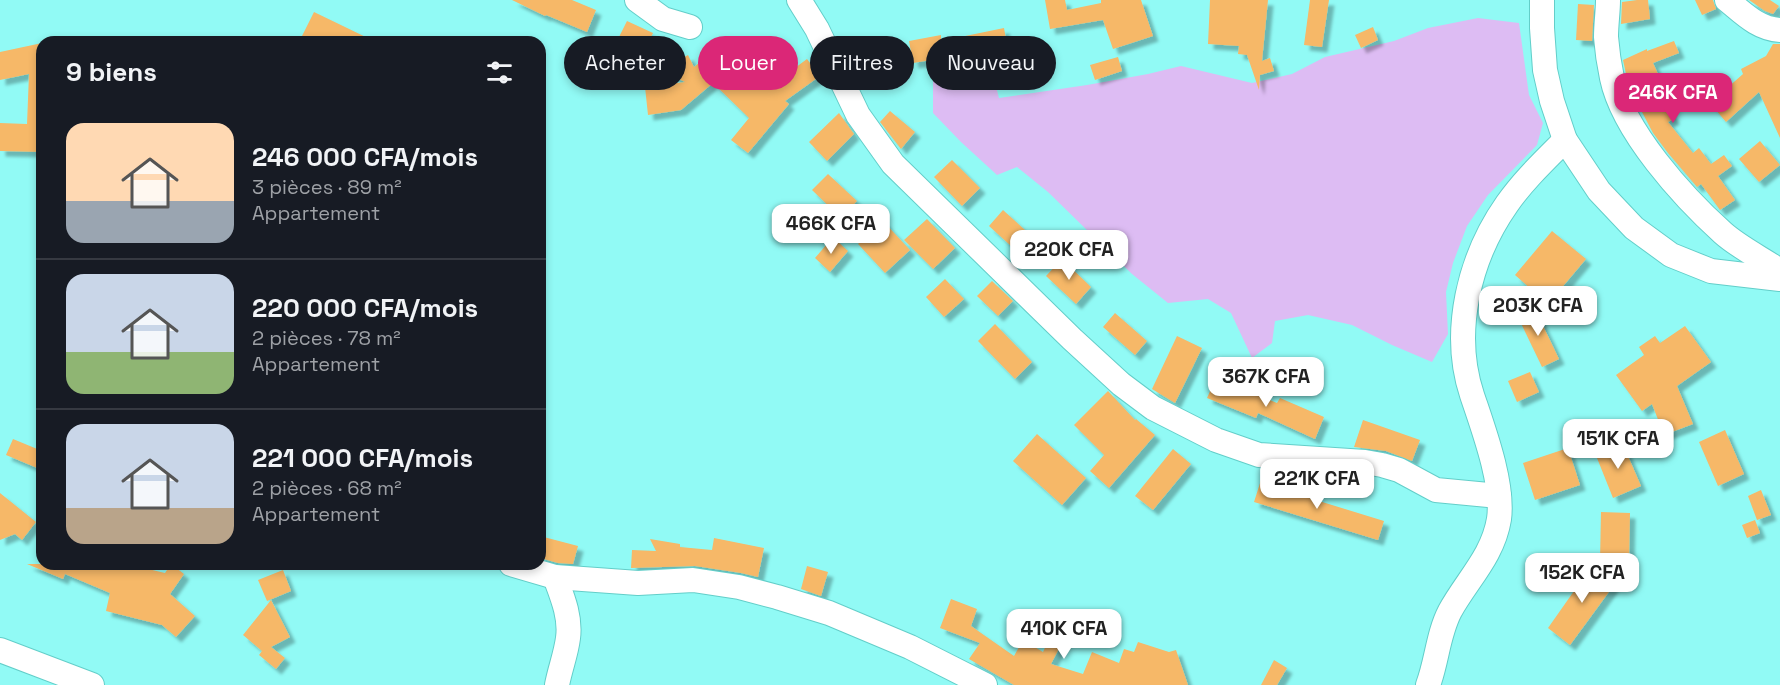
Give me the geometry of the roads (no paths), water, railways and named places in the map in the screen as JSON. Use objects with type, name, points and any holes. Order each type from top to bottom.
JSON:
[{"type":"street","points":[[636,0],[663,19],[690,27]]},
{"type":"street","points":[[800,0],[817,29],[858,115],[893,164],[1072,339],[1121,384],[1153,408],[1216,440],[1258,454],[1383,465],[1399,470],[1436,490],[1499,496]]},
{"type":"street","points":[[1542,0],[1545,70],[1552,101],[1565,140],[1599,191],[1634,228],[1671,255],[1711,271],[1780,279]]},
{"type":"street","points":[[1608,0],[1606,36],[1612,81],[1622,107],[1636,131],[1674,184],[1723,233],[1780,271]]},
{"type":"street","points":[[1727,0],[1761,26],[1780,30]]},
{"type":"street","points":[[1428,685],[1450,612],[1486,557],[1494,539],[1499,518],[1499,496],[1492,459],[1466,376],[1462,351],[1473,273],[1494,223],[1531,174],[1565,140]]},
{"type":"street","points":[[531,570],[555,577],[638,583],[693,580],[739,587],[830,613],[910,647],[985,685]]},
{"type":"street","points":[[555,577],[564,602],[569,637],[557,685]]},
{"type":"street","points":[[0,650],[92,685]]}]
